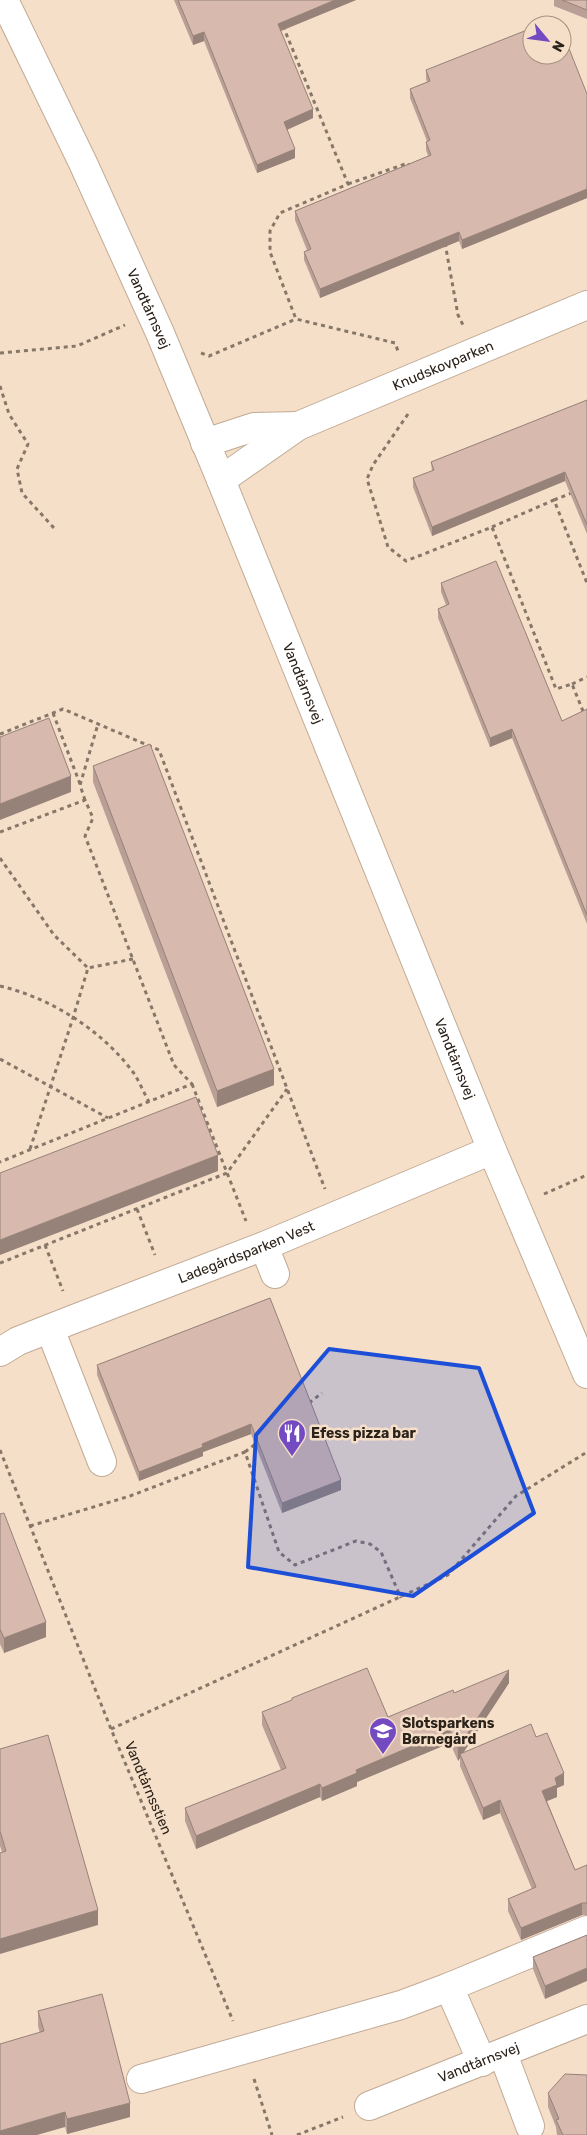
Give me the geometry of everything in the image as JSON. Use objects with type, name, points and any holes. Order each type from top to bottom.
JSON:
[{"type":"street","name":"Vandtårnsvej","points":[[4,0],[83,162],[151,313],[206,443],[492,1150],[587,1374]]},
{"type":"street","name":"Knudskovparken","points":[[221,480],[298,426],[587,305]]},
{"type":"street","name":"Knudskovparken","points":[[206,443],[254,427],[298,426]]},
{"type":"street","name":"Ladegårdsparken Vest","points":[[0,1352],[18,1341],[260,1247],[492,1150]]},
{"type":"street","points":[[260,1247],[275,1274]]},
{"type":"street","points":[[62,1324],[102,1462]]},
{"type":"street","points":[[141,2079],[401,2005],[587,1930]]},
{"type":"street","points":[[449,1987],[493,2058],[530,2126]]},
{"type":"street","name":"Vandtårnsvej","points":[[369,2106],[587,2019]]},
{"type":"path","points":[[348,184],[408,163],[412,171]]},
{"type":"path","points":[[443,236],[448,253],[458,315],[474,352]]},
{"type":"path","points":[[0,353],[77,346],[151,313]]},
{"type":"path","points":[[195,352],[209,356],[296,319]]},
{"type":"path","points":[[0,386],[9,414],[28,444],[18,469],[22,493],[54,528]]},
{"type":"path","points":[[492,527],[579,490]]},
{"type":"path","points":[[554,500],[587,583]]},
{"type":"path","points":[[572,684],[587,677]]},
{"type":"path","points":[[0,734],[63,709],[159,750],[335,1215]]},
{"type":"path","points":[[53,713],[93,818],[85,836],[132,959],[174,1065],[192,1084],[227,1174],[260,1247]]},
{"type":"path","points":[[80,785],[98,724]]},
{"type":"path","points":[[0,832],[85,800]]},
{"type":"path","points":[[0,858],[54,935],[88,968]]},
{"type":"path","points":[[88,968],[132,959]]},
{"type":"path","points":[[30,1150],[74,1018],[88,968]]},
{"type":"path","points":[[0,986],[19,990],[74,1018],[93,1033],[135,1075],[148,1102]]},
{"type":"path","points":[[0,1058],[108,1118]]},
{"type":"path","points":[[0,1162],[192,1084]]},
{"type":"path","points":[[0,1263],[227,1174],[287,1089]]},
{"type":"path","points":[[516,1207],[587,1175]]},
{"type":"path","points":[[137,1209],[166,1282]]},
{"type":"path","points":[[45,1245],[62,1324]]},
{"type":"path","points":[[307,1405],[322,1393]]},
{"type":"path","points":[[30,1526],[130,1496],[245,1452],[261,1440]]},
{"type":"path","name":"Vandtårnsstien","points":[[0,1450],[111,1729],[244,2050],[272,2135]]},
{"type":"path","points":[[245,1452],[279,1552],[295,1565],[356,1541],[370,1544],[381,1552],[401,1598]]},
{"type":"path","points":[[111,1729],[448,1575],[516,1496],[587,1452]]},
{"type":"path","points":[[297,2135],[369,2106]]},
{"type":"highlighted area","points":[[329,1349],[479,1368],[534,1513],[413,1596],[248,1567],[256,1435]]},
{"type":"building","points":[[178,0],[335,0],[278,24],[313,109],[284,122],[295,149],[257,165],[204,32],[193,36]]},
{"type":"building","points":[[562,0],[587,0],[587,10]]},
{"type":"building","points":[[522,32],[522,65],[572,65],[572,56],[587,94],[587,189],[462,240],[459,232],[320,289],[304,252],[311,249],[295,211],[431,155],[426,142],[430,140],[410,89],[430,81],[426,70]]},
{"type":"building","points":[[587,400],[587,525],[565,472],[432,527],[413,478],[434,470],[431,462]]},
{"type":"building","points":[[496,561],[562,721],[587,709],[587,915],[512,729],[490,738],[438,609],[449,604],[441,583]]},
{"type":"building","points":[[49,718],[71,776],[0,804],[0,737]]},
{"type":"building","points":[[150,744],[274,1069],[217,1091],[93,766]]},
{"type":"building","points":[[196,1097],[218,1155],[0,1240],[0,1173]]},
{"type":"building","points":[[270,1298],[341,1480],[282,1503],[251,1424],[202,1444],[203,1447],[139,1472],[97,1365]]},
{"type":"building","points":[[4,1513],[46,1622],[4,1638],[0,1629],[0,1514]]},
{"type":"building","points":[[367,1668],[388,1717],[453,1690],[454,1693],[509,1670],[458,1748],[450,1730],[356,1770],[357,1773],[322,1788],[320,1784],[196,1836],[185,1808],[286,1768],[262,1712]]},
{"type":"building","points":[[531,1724],[536,1737],[547,1733],[564,1773],[555,1778],[557,1785],[542,1791],[575,1870],[587,1865],[587,1903],[582,1903],[521,1928],[508,1899],[536,1887],[500,1800],[483,1808],[460,1754]]},
{"type":"building","points":[[48,1735],[98,1910],[0,1939],[0,1853],[6,1851],[0,1831],[0,1749]]},
{"type":"building","points":[[587,1935],[587,1968],[545,1986],[533,1957]]},
{"type":"building","points":[[102,1994],[130,2103],[67,2119],[65,2112],[0,2131],[0,2044],[44,2031],[38,2011]]},
{"type":"building","points":[[565,2074],[587,2075],[587,2135],[563,2135],[556,2120],[559,2119],[548,2093]]},
{"type":"place","name":"Efess pizza bar","points":[[292,1457]]},
{"type":"place","name":"Slotsparkens Børnegård","points":[[383,1755]]}]
